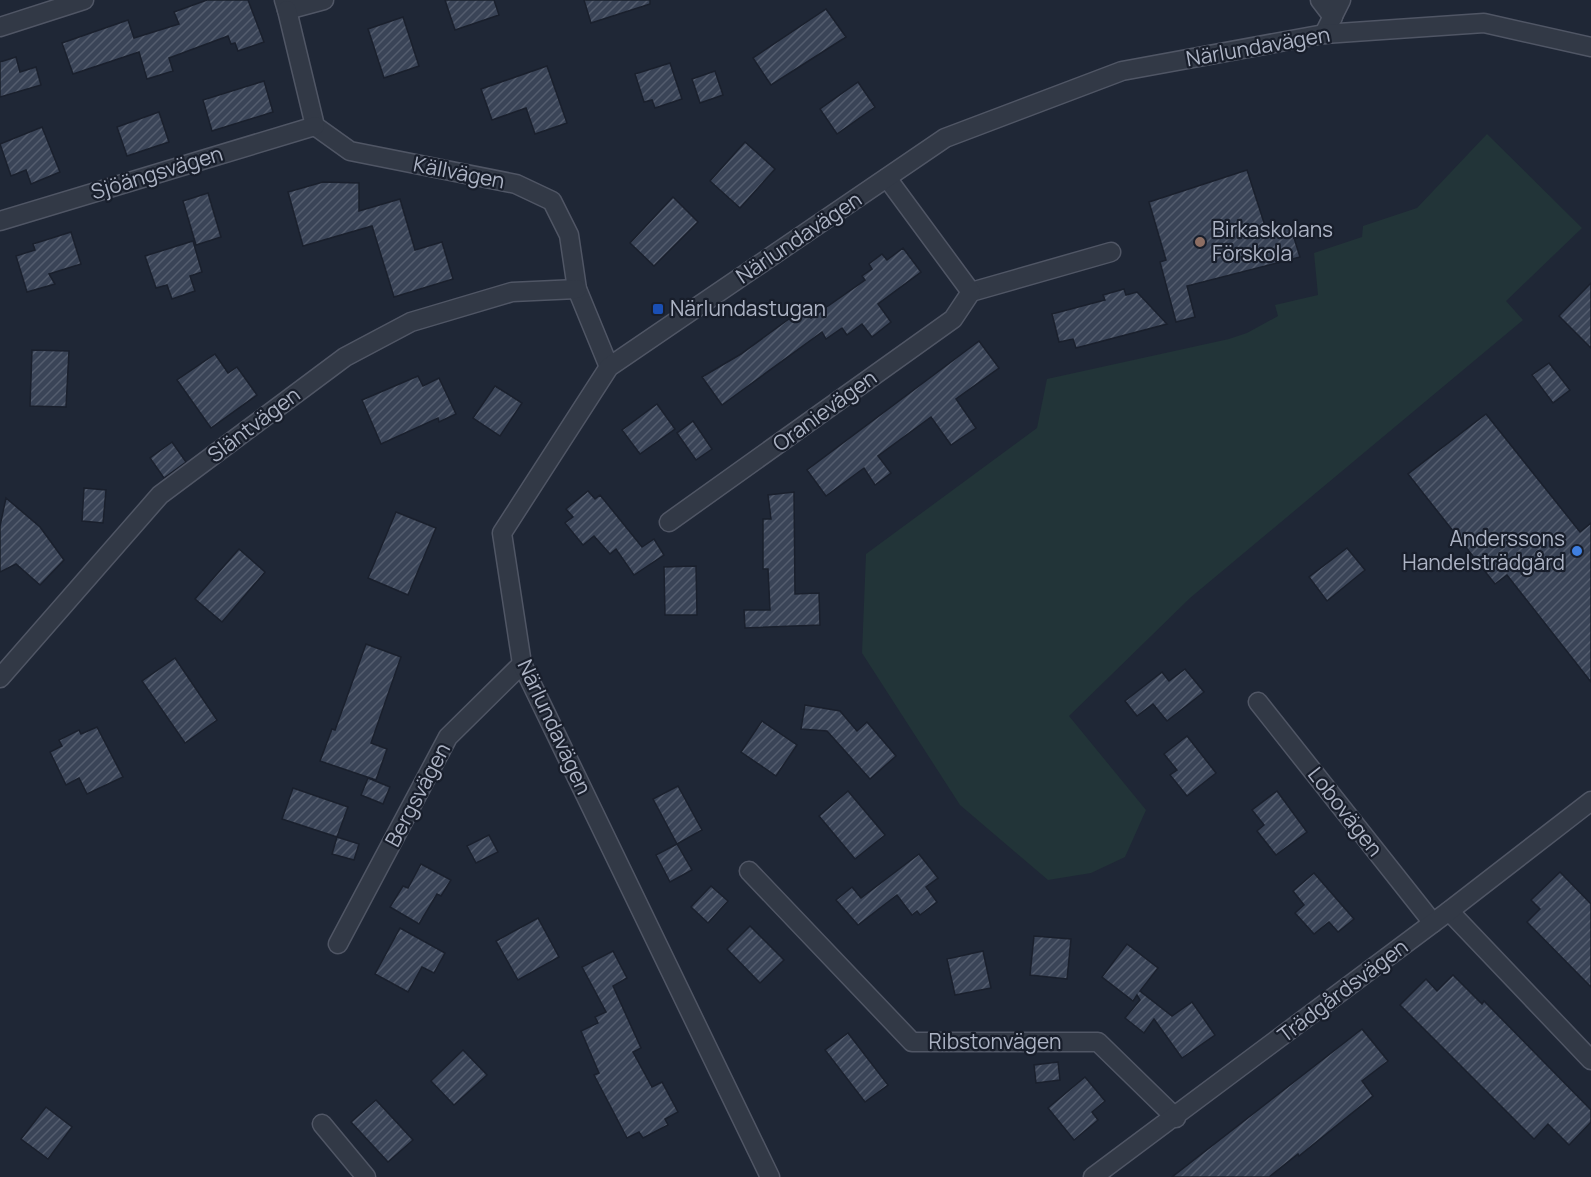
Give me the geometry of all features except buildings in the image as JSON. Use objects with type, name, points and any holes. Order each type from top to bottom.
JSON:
[{"type":"street","points":[[0,27],[84,0]]},
{"type":"street","points":[[315,126],[286,5],[324,0]]},
{"type":"street","points":[[1320,0],[1333,17]]},
{"type":"street","points":[[1324,34],[1341,0]]},
{"type":"street","name":"Närlundavägen","points":[[770,1177],[522,664],[502,533],[609,367],[945,138],[1122,71],[1324,34],[1484,23],[1591,47]]},
{"type":"street","name":"Sjöängsvägen","points":[[0,221],[315,126]]},
{"type":"street","name":"Källvägen","points":[[315,126],[350,151],[516,184],[552,201],[569,235],[577,289],[609,367]]},
{"type":"street","points":[[887,178],[971,292],[1111,252]]},
{"type":"street","name":"Släntvägen","points":[[0,678],[160,495],[345,357],[411,322],[512,292],[577,289]]},
{"type":"street","name":"Oranievägen","points":[[669,522],[953,319],[971,292]]},
{"type":"street","name":"Bergsvägen","points":[[338,944],[448,737],[522,664]]},
{"type":"street","name":"Lobovägen","points":[[1258,702],[1433,923]]},
{"type":"street","name":"Trädgårdsvägen","points":[[1093,1177],[1176,1118],[1591,801]]},
{"type":"street","name":"Ribstonvägen","points":[[748,871],[912,1042],[1098,1042],[1176,1118]]},
{"type":"street","points":[[1449,911],[1591,1060]]},
{"type":"street","points":[[321,1124],[366,1177]]},
{"type":"shaded area","points":[[1487,134],[1582,228],[1506,301],[1523,320],[1190,598],[1069,716],[1146,810],[1125,857],[1091,873],[1048,880],[960,805],[862,653],[866,554],[1037,428],[1047,379],[1229,339],[1247,333],[1278,316],[1275,305],[1318,295],[1314,253],[1362,237],[1363,226],[1417,208]]},
{"type":"place","name":"Birkaskolans Förskola","points":[[1200,242]]},
{"type":"place","name":"Närlundastugan","points":[[658,309]]},
{"type":"place","name":"Anderssons Handelsträdgård","points":[[1577,551]]}]
